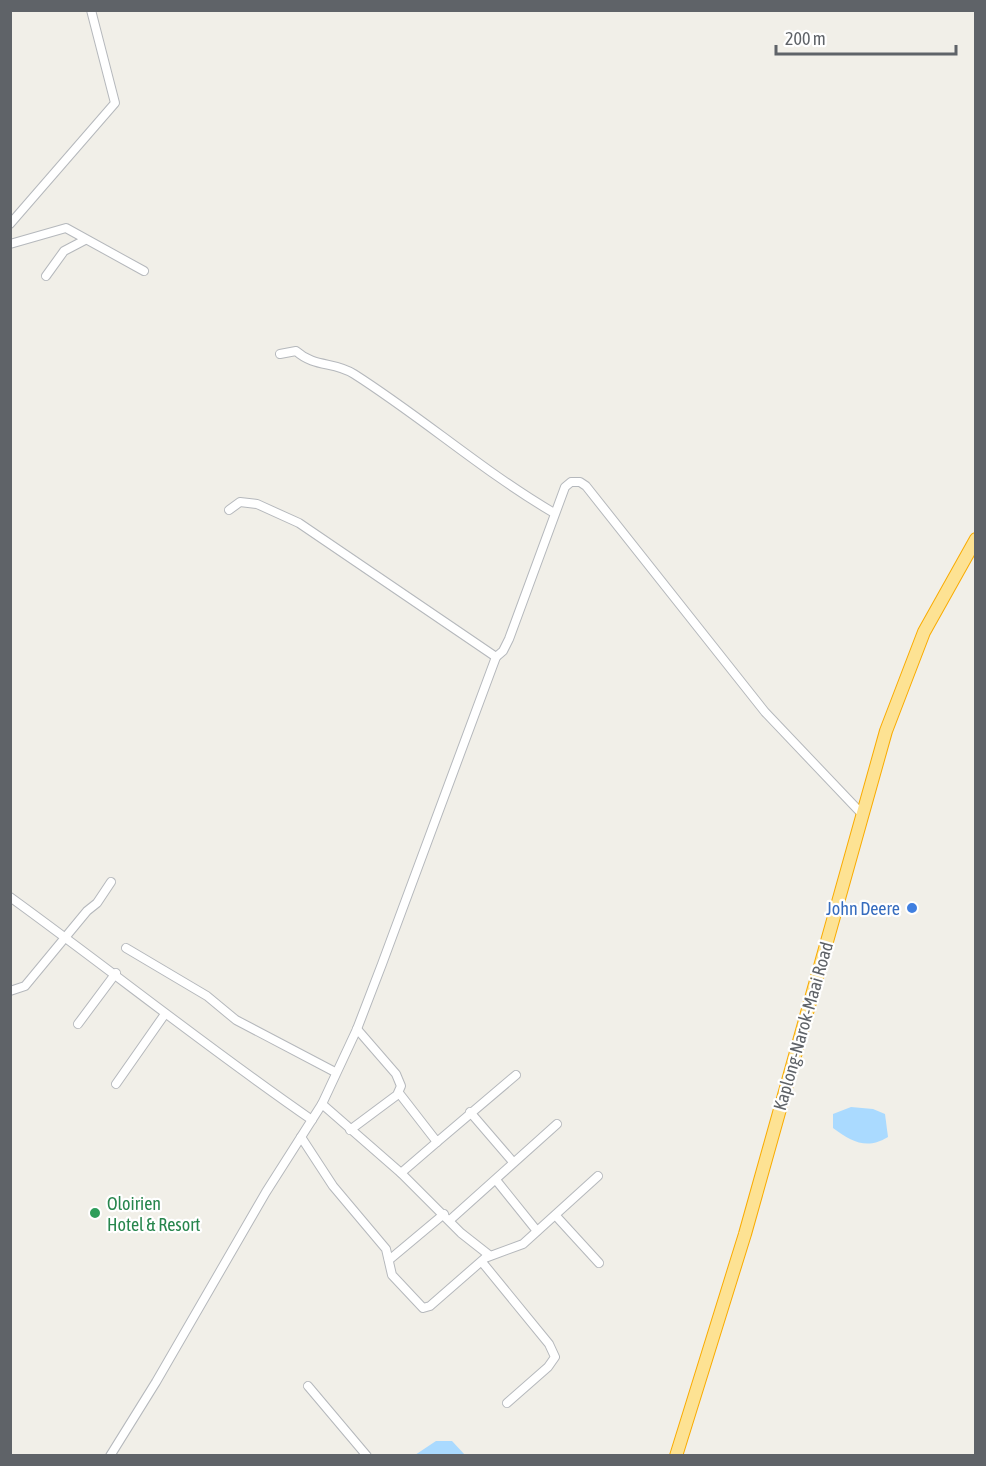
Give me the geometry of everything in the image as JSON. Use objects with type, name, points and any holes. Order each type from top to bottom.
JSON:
[{"type":"highway","name":"Kaplong-Narok-Maai Road","points":[[676,1455],[745,1234],[815,992],[886,731],[912,660],[934,612],[975,539]]},
{"type":"street","points":[[10,224],[115,103],[92,10]]},
{"type":"street","points":[[10,244],[57,228],[66,228],[144,271]]},
{"type":"street","points":[[46,276],[64,252],[85,240]]},
{"type":"street","points":[[280,354],[296,351],[307,361],[342,366],[419,419],[472,460],[555,513]]},
{"type":"street","points":[[110,1455],[156,1382],[270,1185],[322,1104],[357,1029],[496,657],[503,651],[509,639],[567,484],[576,481],[586,486],[765,712],[862,814]]},
{"type":"street","points":[[230,510],[240,502],[257,504],[299,524],[496,657]]},
{"type":"street","points":[[12,988],[24,986],[87,911],[97,903],[111,882]]},
{"type":"street","points":[[10,897],[116,974],[239,1070],[312,1120]]},
{"type":"street","points":[[126,948],[207,996],[236,1020],[335,1072]]},
{"type":"street","points":[[78,1024],[116,974]]},
{"type":"street","points":[[116,1084],[165,1014]]},
{"type":"street","points":[[350,1130],[399,1093],[401,1086],[396,1074],[357,1029]]},
{"type":"street","points":[[401,1173],[516,1075]]},
{"type":"street","points":[[399,1093],[437,1142]]},
{"type":"street","points":[[322,1104],[401,1173],[461,1233],[489,1255]]},
{"type":"street","points":[[470,1112],[513,1162]]},
{"type":"street","points":[[389,1260],[496,1180],[557,1124]]},
{"type":"street","points":[[301,1137],[333,1186],[386,1249],[392,1275],[418,1304],[425,1308],[489,1255],[512,1250],[556,1216],[598,1176]]},
{"type":"street","points":[[496,1180],[537,1230]]},
{"type":"street","points":[[556,1216],[599,1263]]},
{"type":"street","points":[[482,1262],[549,1344],[555,1357],[548,1367],[507,1403]]},
{"type":"street","points":[[308,1386],[367,1455]]},
{"type":"water","points":[[851,1107],[873,1109],[885,1114],[888,1137],[866,1144],[853,1140],[833,1128],[833,1114]]},
{"type":"water","points":[[436,1441],[452,1441],[465,1455],[415,1455]]},
{"type":"place","name":"John Deere","points":[[912,908]]},
{"type":"place","name":"Oloirien Hotel & Resort","points":[[95,1213]]}]
